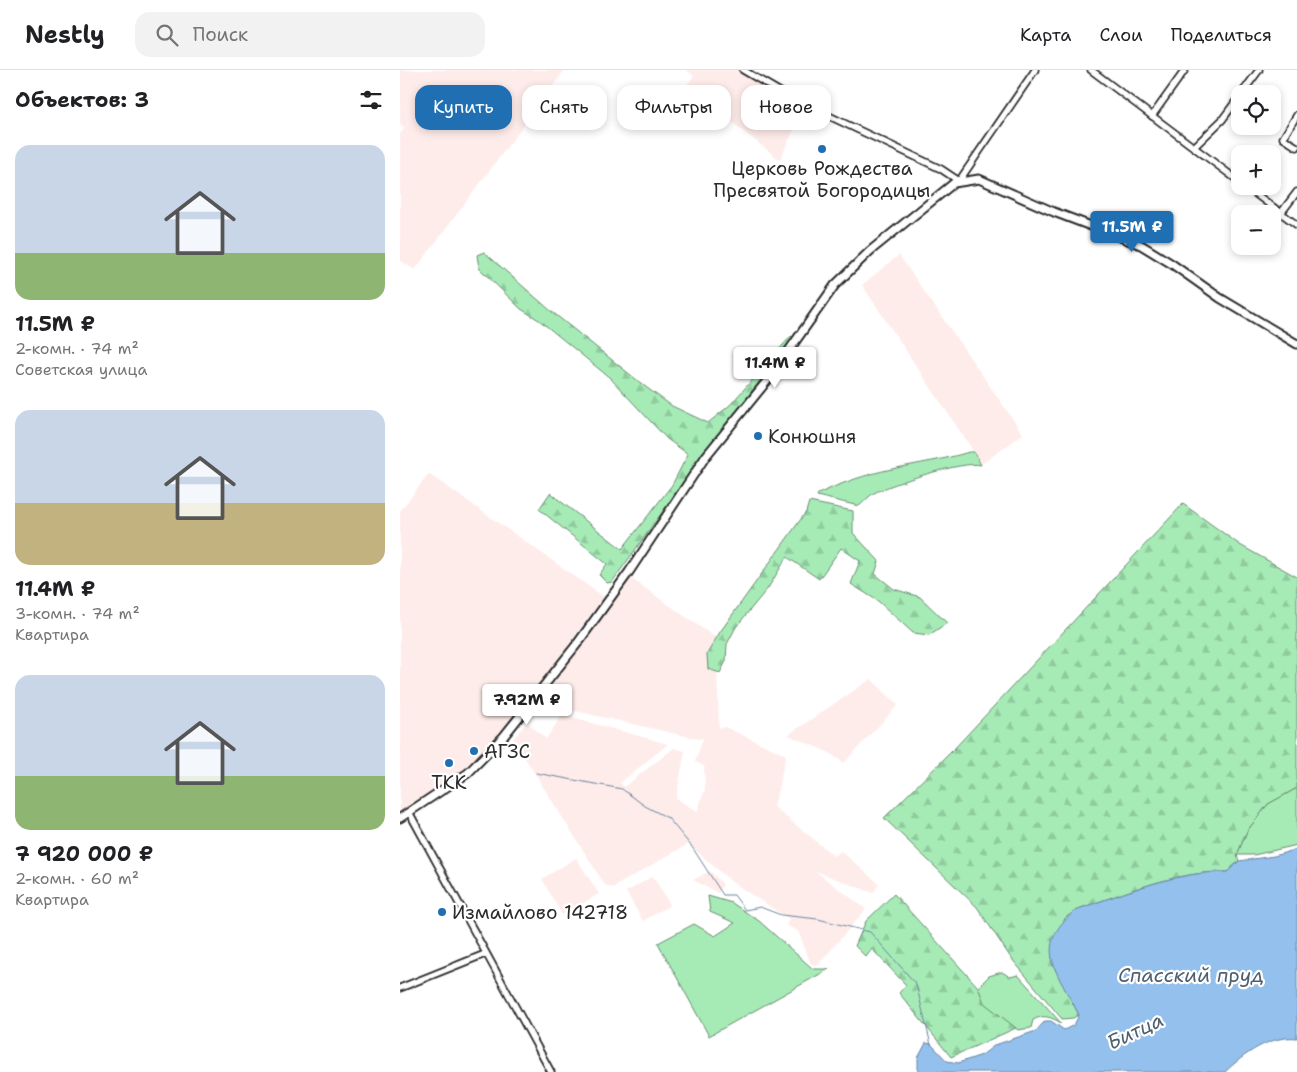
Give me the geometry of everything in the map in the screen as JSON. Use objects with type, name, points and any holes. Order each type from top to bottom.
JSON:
[{"type":"street","points":[[743,70],[789,97],[924,160],[959,181]]},
{"type":"street","points":[[959,181],[1034,70]]},
{"type":"street","points":[[1091,70],[1231,175]]},
{"type":"street","points":[[1152,116],[1185,70]]},
{"type":"street","points":[[1194,147],[1222,120],[1259,70]]},
{"type":"street","points":[[1297,115],[1283,138],[1297,147]]},
{"type":"street","points":[[400,818],[468,773],[504,736],[604,608],[706,456],[771,376],[835,285],[870,251],[950,185],[959,181],[979,179],[1045,208],[1141,245],[1220,298],[1297,344]]},
{"type":"street","points":[[1281,212],[1297,192]]},
{"type":"street","points":[[1257,195],[1270,205]]},
{"type":"street","points":[[1281,214],[1297,225]]},
{"type":"street","points":[[409,812],[550,1072]]},
{"type":"street","points":[[400,988],[485,954]]},
{"type":"shaded area","points":[[400,70],[565,70],[554,85],[522,85],[522,127],[415,270],[400,260],[400,134],[405,128],[400,124]]},
{"type":"shaded area","points":[[686,70],[738,70],[764,85],[741,85],[741,129],[731,121],[731,85],[687,85],[694,76]]},
{"type":"shaded area","points":[[742,130],[794,130],[780,160]]},
{"type":"shaded area","points":[[899,255],[1023,434],[982,464],[862,285]]},
{"type":"shaded area","points":[[429,474],[604,597],[511,723],[469,770],[400,814],[400,511]]},
{"type":"shaded area","points":[[629,577],[716,638],[719,728],[725,727],[786,755],[774,807],[834,856],[841,851],[879,884],[873,893],[815,871],[866,909],[818,965],[811,964],[798,931],[786,925],[789,919],[732,882],[688,844],[612,888],[605,885],[513,739],[527,722],[546,739],[562,715],[668,744],[620,783],[624,787],[674,748],[685,751],[676,798],[697,812],[705,789],[704,766],[695,762],[703,738],[699,739],[540,703]]},
{"type":"shaded area","points":[[871,679],[898,705],[844,763],[828,752],[788,735]]},
{"type":"shaded area","points":[[576,858],[599,894],[562,915],[542,879]]},
{"type":"shaded area","points":[[710,871],[723,884],[718,893],[693,880]]},
{"type":"shaded area","points":[[653,876],[670,905],[643,921],[626,892]]},
{"type":"green space","points":[[484,252],[551,311],[647,388],[672,406],[708,423],[730,405],[791,336],[793,338],[720,432],[612,582],[607,583],[599,575],[607,564],[539,509],[550,493],[622,549],[672,485],[688,454],[667,439],[610,378],[539,320],[521,309],[479,268],[477,255]]},
{"type":"green space","points":[[974,452],[981,465],[972,464],[944,469],[896,484],[874,493],[859,506],[817,496],[836,486],[864,476]]},
{"type":"green space","points":[[809,502],[853,511],[853,533],[879,561],[875,574],[894,589],[920,597],[947,623],[929,635],[913,633],[878,601],[851,584],[860,561],[841,548],[819,579],[787,557],[768,588],[736,627],[727,644],[726,661],[720,673],[708,669],[707,654],[720,632],[806,512]]},
{"type":"green space","points":[[1183,504],[1240,545],[1297,577],[1297,788],[1268,804],[1247,831],[1237,855],[1239,861],[1227,872],[1189,875],[1151,884],[1078,909],[1065,918],[1051,961],[1079,1015],[1073,1018],[1062,1019],[1011,958],[977,907],[884,818],[952,751]]},
{"type":"green space","points":[[1297,788],[1297,845],[1254,855],[1237,855],[1247,831],[1268,804]]},
{"type":"green space","points":[[894,894],[978,987],[984,1003],[1016,1028],[951,1057],[899,993],[906,985],[872,949],[866,957],[855,946],[866,921]]},
{"type":"green space","points":[[708,896],[732,903],[759,921],[813,969],[829,969],[709,1036],[658,943],[694,924],[715,936],[735,923],[710,912]]},
{"type":"green space","points":[[1002,972],[1010,977],[1018,975],[1061,1023],[1051,1018],[1041,1017],[1033,1020],[1031,1028],[1018,1030],[983,1003],[978,987],[989,976]]},
{"type":"water","name":"Спасский пруд","points":[[1297,849],[1297,1038],[1277,1040],[1258,1047],[1225,1072],[918,1072],[918,1058],[926,1043],[931,1044],[947,1061],[958,1063],[982,1055],[995,1045],[1036,1031],[1045,1021],[1051,1021],[1064,1030],[1074,1025],[1079,1015],[1063,986],[1052,960],[1051,947],[1055,935],[1063,922],[1078,909],[1151,884],[1189,875],[1227,872],[1239,861],[1274,856]]},
{"type":"waterway","points":[[536,773],[622,789],[645,806],[668,818],[692,847],[723,895],[734,895],[745,910],[760,907],[781,915],[818,919],[870,932],[916,984],[931,1045]]},
{"type":"place","name":"Церковь Рождества Пресвятой Богородицы","points":[[822,149]]},
{"type":"place","name":"Конюшня","points":[[758,436]]},
{"type":"place","name":"АГЗС","points":[[474,751]]},
{"type":"place","name":"ТКК","points":[[449,763]]},
{"type":"place","name":"Измайлово 142718","points":[[442,912]]},
{"type":"water label","name":"Битца","points":[[1135,1031]]}]
